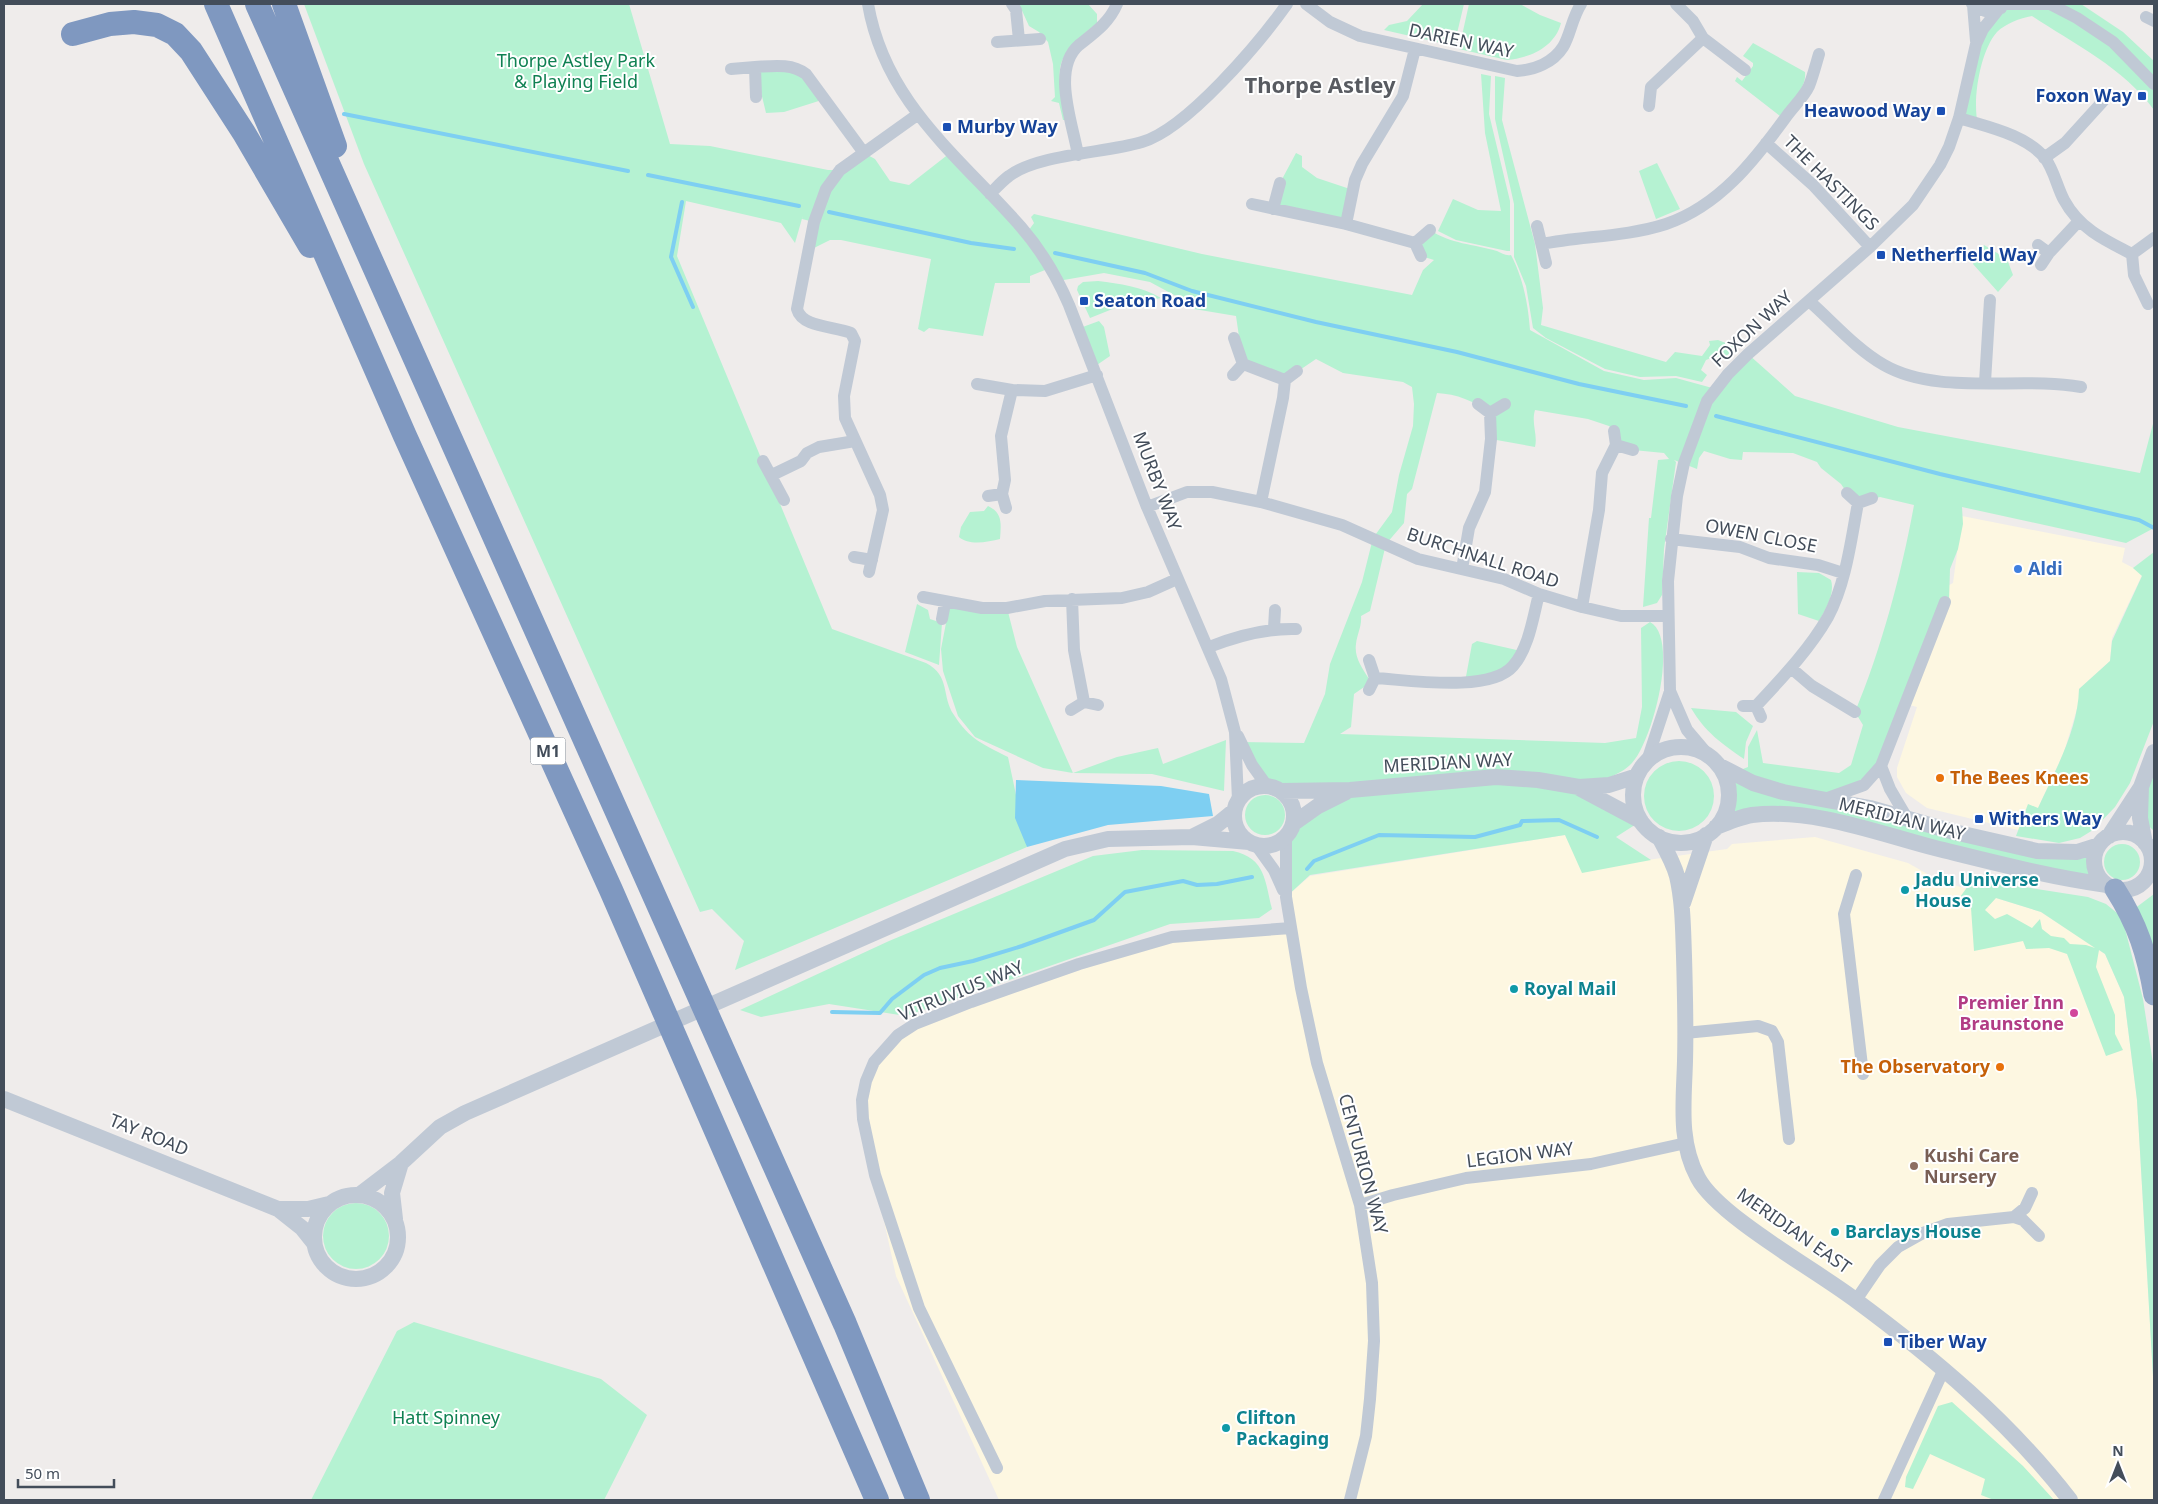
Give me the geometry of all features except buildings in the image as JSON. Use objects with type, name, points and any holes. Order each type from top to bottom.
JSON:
[{"type":"highway","name":"M1","points":[[216,4],[405,436],[611,890],[877,1500]]},
{"type":"highway","name":"M1","points":[[257,4],[844,1324],[918,1500]]},
{"type":"highway","points":[[284,4],[330,130],[370,259]]},
{"type":"highway","points":[[73,34],[110,24],[134,22],[157,26],[175,34],[191,51],[244,133],[286,209],[352,313]]},
{"type":"highway","points":[[2111,887],[2138,929],[2149,965],[2154,995]]},
{"type":"street","name":"MURBY WAY","points":[[868,4],[875,33],[888,68],[917,115],[1027,234],[1058,281],[1080,328],[1147,507],[1177,579],[1209,647],[1230,708],[1235,732],[1236,806]]},
{"type":"street","points":[[1012,4],[1016,10],[1019,40]]},
{"type":"street","points":[[990,194],[1010,176],[1034,164],[1143,142],[1164,132],[1181,120],[1247,53],[1288,4]]},
{"type":"street","name":"DARIEN WAY","points":[[1306,4],[1342,30],[1360,36],[1517,71],[1534,70],[1563,47],[1570,24],[1581,4]]},
{"type":"street","points":[[1676,4],[1693,21],[1703,38],[1745,70]]},
{"type":"street","points":[[1972,4],[1985,11],[2004,6],[2050,4],[2077,18],[2113,42],[2154,84]]},
{"type":"street","name":"FOXON WAY","points":[[1972,4],[1976,44]]},
{"type":"street","points":[[1078,155],[1066,95],[1064,68],[1077,46],[1099,30],[1112,6]]},
{"type":"street","name":"FOXON WAY","points":[[1648,761],[1670,691],[1668,616],[1671,539],[1684,463],[1707,401],[1728,374],[1901,218],[1929,183],[1949,147],[1959,118],[1976,44],[1983,29],[2004,6]]},
{"type":"street","points":[[1649,106],[1651,87],[1703,38]]},
{"type":"street","points":[[997,42],[1040,39]]},
{"type":"street","points":[[1346,224],[1355,180],[1403,96],[1415,49]]},
{"type":"street","points":[[1542,244],[1575,237],[1639,230],[1684,217],[1704,206],[1722,191],[1766,143],[1796,104],[1808,87],[1819,54]]},
{"type":"street","points":[[731,69],[786,66],[799,69],[806,74],[864,153]]},
{"type":"street","points":[[755,67],[756,97]]},
{"type":"street","points":[[2044,158],[2064,143],[2105,99]]},
{"type":"street","points":[[854,557],[870,566],[882,510],[880,495],[845,418],[844,406],[855,342],[852,333],[805,321],[799,316],[797,310],[820,201],[840,170],[917,115]]},
{"type":"street","points":[[1959,118],[2016,137],[2044,158],[2064,200],[2079,221],[2097,236],[2132,254]]},
{"type":"street","name":"THE HASTINGS","points":[[1766,143],[1813,185],[1870,247]]},
{"type":"street","points":[[1273,209],[1280,183]]},
{"type":"street","points":[[1252,204],[1346,224],[1415,243],[1422,256]]},
{"type":"street","points":[[2041,264],[2079,221]]},
{"type":"street","points":[[1537,226],[1546,263]]},
{"type":"street","points":[[1415,243],[1430,230]]},
{"type":"street","points":[[2132,254],[2154,238]]},
{"type":"street","points":[[2038,245],[2049,253]]},
{"type":"street","points":[[2132,254],[2134,275],[2148,304]]},
{"type":"street","points":[[1985,382],[1990,300]]},
{"type":"street","points":[[1809,301],[1857,346],[1886,366],[1925,380],[2031,382],[2081,387]]},
{"type":"street","points":[[1234,338],[1243,364]]},
{"type":"street","points":[[1233,375],[1243,364]]},
{"type":"street","points":[[1243,364],[1285,380]]},
{"type":"street","points":[[1261,502],[1284,398],[1285,380],[1297,371]]},
{"type":"street","points":[[977,384],[1012,390],[1045,391],[1097,375]]},
{"type":"street","points":[[1006,508],[1002,494],[1005,480],[1001,436],[1012,390]]},
{"type":"street","points":[[1478,404],[1490,413]]},
{"type":"street","points":[[1490,413],[1505,404]]},
{"type":"street","points":[[1462,568],[1469,528],[1485,492],[1491,439],[1490,413]]},
{"type":"street","points":[[1582,607],[1599,510],[1602,474],[1616,445],[1614,431]]},
{"type":"street","points":[[772,475],[801,461],[807,453],[819,448],[855,441]]},
{"type":"street","points":[[1616,445],[1633,450]]},
{"type":"street","points":[[763,461],[784,500]]},
{"type":"street","name":"BURCHNALL ROAD","points":[[1147,507],[1187,492],[1212,492],[1261,502],[1342,525],[1418,559],[1504,579],[1539,594],[1582,607],[1620,616],[1668,616]]},
{"type":"street","points":[[1847,493],[1858,503]]},
{"type":"street","points":[[988,496],[1002,494]]},
{"type":"street","points":[[1858,503],[1872,498]]},
{"type":"street","points":[[1754,710],[1791,668],[1827,618],[1843,573],[1858,503]]},
{"type":"street","name":"OWEN CLOSE","points":[[1671,539],[1740,547],[1769,558],[1818,565],[1843,573]]},
{"type":"street","points":[[923,597],[945,603],[982,608],[1007,608],[1045,601],[1122,598],[1148,592],[1177,579]]},
{"type":"street","points":[[1369,660],[1372,684],[1482,682],[1501,676],[1514,665],[1524,645],[1539,594]]},
{"type":"street","points":[[1072,599],[1074,650],[1084,702]]},
{"type":"street","points":[[1826,799],[1864,785],[1881,766],[1945,602]]},
{"type":"street","points":[[942,619],[945,603]]},
{"type":"street","points":[[1274,628],[1275,610]]},
{"type":"street","points":[[1209,647],[1234,638],[1274,628],[1296,629]]},
{"type":"street","points":[[1791,668],[1812,686],[1855,712]]},
{"type":"street","name":"FOXON WAY","points":[[1670,691],[1687,730],[1714,761]]},
{"type":"street","points":[[1071,710],[1084,702],[1098,705]]},
{"type":"street","name":"MURBY WAY","points":[[1235,732],[1252,765],[1274,788]]},
{"type":"street","points":[[1684,747],[1698,750],[1714,761],[1727,782],[1728,801],[1726,811],[1711,831],[1683,843],[1659,838],[1649,830],[1641,821],[1634,803],[1634,785],[1637,776],[1648,761],[1658,753],[1684,747]]},
{"type":"street","points":[[2141,787],[2140,818],[2152,862],[2150,877],[2134,888],[2111,887],[2095,870],[2094,857],[2141,787],[2154,752]]},
{"type":"street","name":"MERIDIAN WAY","points":[[1714,761],[1753,783],[1783,792],[1826,799],[2037,851],[2077,852],[2104,840]]},
{"type":"street","points":[[1881,766],[1890,789],[1907,818]]},
{"type":"street","name":"MERIDIAN WAY","points":[[1274,788],[1350,790],[1496,777],[1538,780],[1578,787],[1609,785],[1637,776]]},
{"type":"street","points":[[359,1194],[400,1163],[440,1127],[465,1113],[734,993],[1065,850],[1108,839],[1192,838],[1272,845],[1290,830],[1292,805],[1274,788],[1256,787],[1246,792],[1236,806],[1218,824],[1192,838]]},
{"type":"street","name":"MERIDIAN WAY","points":[[1578,787],[1641,821]]},
{"type":"street","name":"MERIDIAN WAY","points":[[1290,830],[1318,806],[1350,790]]},
{"type":"street","points":[[1236,806],[1235,823],[1240,834],[1252,844]]},
{"type":"street","name":"MERIDIAN WAY","points":[[1711,831],[1751,815],[1793,816],[1865,828],[2014,867],[2111,887]]},
{"type":"street","name":"CENTURION WAY","points":[[1290,830],[1286,897],[1291,928],[1317,1063],[1360,1205],[1372,1283],[1374,1341],[1366,1436],[1350,1500]]},
{"type":"street","name":"MERIDIAN EAST","points":[[1683,905],[1711,831]]},
{"type":"street","points":[[2104,840],[2125,832],[2134,835],[2149,846]]},
{"type":"street","name":"MERIDIAN EAST","points":[[1659,838],[1676,874],[1683,905],[1685,1033],[1682,1113],[1686,1143],[1698,1178],[1714,1198],[1749,1226],[1856,1300],[1944,1369],[1997,1416],[2041,1463],[2070,1500]]},
{"type":"street","name":"CENTURION WAY","points":[[1252,844],[1274,870],[1286,897]]},
{"type":"street","points":[[1856,875],[1844,914],[1863,1074]]},
{"type":"street","name":"VITRUVIUS WAY","points":[[997,1468],[919,1308],[874,1175],[863,1119],[862,1100],[866,1082],[874,1062],[898,1035],[915,1024],[1079,964],[1172,937],[1291,928]]},
{"type":"street","points":[[1685,1033],[1758,1026],[1772,1031],[1778,1042],[1789,1139]]},
{"type":"street","name":"TAY ROAD","points":[[4,1099],[278,1209],[302,1228],[314,1243]]},
{"type":"street","name":"LEGION WAY","points":[[1360,1205],[1393,1194],[1466,1178],[1591,1164],[1686,1143]]},
{"type":"street","points":[[394,1219],[380,1202],[359,1194],[343,1196],[329,1204],[320,1215],[314,1229],[314,1243],[318,1256],[326,1267],[337,1274],[350,1278],[374,1275],[388,1265],[396,1251],[398,1235],[394,1219],[392,1193],[400,1163]]},
{"type":"street","points":[[2014,1217],[2025,1208],[2032,1193]]},
{"type":"street","name":"TAY ROAD","points":[[278,1209],[308,1209],[329,1204]]},
{"type":"street","points":[[1856,1300],[1880,1265],[1898,1247],[1922,1233],[1948,1224],[2014,1217],[2023,1220],[2039,1236]]},
{"type":"street","points":[[1884,1500],[1944,1369]]},
{"type":"shaded area","points":[[1962,516],[2125,548],[2122,562],[2143,573],[2112,638],[2110,661],[2079,689],[2079,702],[2064,752],[2038,808],[2030,833],[1927,808],[1906,793],[1897,777],[1897,768],[1917,707],[1895,701],[1937,592],[1953,583]]},
{"type":"shaded area","points":[[1565,835],[1582,869],[1727,849],[1732,844],[1815,837],[1908,863],[1938,880],[2041,912],[2105,954],[2124,997],[2137,1100],[2154,1391],[2154,1500],[999,1500],[896,1276],[871,1161],[862,1100],[876,1059],[913,1026],[1181,936],[1291,928],[1286,897],[1310,876]]},
{"type":"green space","name":"Thorpe Astley Park & Playing Field","points":[[304,4],[629,4],[670,144],[710,146],[828,170],[840,170],[864,153],[875,159],[890,181],[909,185],[950,153],[1026,234],[1034,223],[1031,217],[1034,214],[1202,254],[1412,295],[1423,270],[1434,260],[1421,256],[1415,243],[1430,230],[1454,241],[1511,255],[1524,291],[1530,330],[1604,371],[1644,380],[1676,378],[1716,389],[1748,354],[1795,396],[1898,427],[2140,473],[2154,420],[2154,528],[2126,543],[1962,507],[1963,524],[1958,549],[1950,569],[1949,601],[1882,768],[1826,799],[2012,846],[2099,845],[2092,871],[2102,881],[1831,821],[1722,819],[1727,805],[1728,792],[1718,765],[1733,773],[1748,767],[1748,747],[1757,730],[1763,763],[1839,773],[1851,765],[1863,725],[1855,712],[1874,663],[1890,610],[1914,505],[1880,497],[1858,503],[1817,462],[1793,453],[1743,452],[1742,460],[1730,459],[1704,451],[1699,458],[1697,469],[1674,460],[1676,462],[1664,549],[1662,595],[1657,603],[1643,607],[1649,518],[1651,518],[1658,460],[1669,459],[1664,453],[1633,450],[1616,445],[1614,431],[1609,426],[1588,419],[1535,410],[1535,447],[1491,439],[1490,413],[1465,399],[1437,393],[1412,489],[1407,494],[1404,523],[1386,544],[1370,611],[1361,616],[1356,653],[1369,679],[1367,685],[1354,694],[1351,727],[1340,734],[1605,743],[1636,738],[1642,707],[1641,628],[1650,622],[1659,632],[1663,648],[1663,668],[1660,691],[1654,713],[1640,752],[1632,763],[1621,772],[1580,787],[1641,821],[1616,837],[1651,860],[1582,873],[1565,835],[1310,875],[1286,897],[1286,837],[1294,823],[1349,791],[1281,791],[1267,786],[1241,742],[1304,743],[1325,694],[1330,664],[1362,582],[1373,538],[1392,512],[1399,475],[1413,426],[1414,404],[1412,387],[1403,382],[1343,373],[1316,359],[1285,380],[1243,364],[1236,316],[1194,309],[1187,302],[1150,282],[1104,273],[1058,281],[1050,268],[1030,276],[1030,283],[995,283],[983,336],[929,328],[924,332],[918,329],[931,259],[841,240],[830,240],[808,251],[814,222],[802,219],[803,215],[795,243],[781,223],[686,201],[677,256],[832,629],[926,663],[934,668],[942,680],[950,708],[960,723],[978,741],[1008,757],[1027,847],[735,970],[744,941],[712,909],[700,912],[364,164]]},
{"type":"green space","points":[[1019,4],[1088,4],[1097,14],[1097,23],[1071,46],[1061,65],[1061,87],[1066,120],[1063,120],[1059,103],[1051,101],[1055,97],[1053,64],[1048,42],[1039,32],[1029,26]]},
{"type":"green space","points":[[1423,4],[1464,4],[1454,46],[1384,30],[1389,25],[1407,21]]},
{"type":"green space","points":[[1469,4],[1520,4],[1540,15],[1561,23],[1553,39],[1540,50],[1524,57],[1507,60],[1459,49]]},
{"type":"green space","points":[[2031,4],[2081,4],[2123,32],[2154,61],[2154,110],[2142,95],[2113,69],[2032,16],[2004,26],[1991,40],[1979,76],[1976,103],[1978,124],[1959,118],[1976,44],[1998,10]]},
{"type":"green space","points":[[1753,43],[1805,72],[1805,78],[1800,90],[1780,116],[1735,81],[1737,77],[1742,81],[1753,66],[1753,63],[1743,56]]},
{"type":"green space","points":[[755,67],[799,69],[825,99],[784,112],[766,113]]},
{"type":"green space","points":[[1481,74],[1491,76],[1489,114],[1510,201],[1510,251],[1456,240],[1438,231],[1453,199],[1478,210],[1501,211],[1485,133]]},
{"type":"green space","points":[[1495,76],[1505,78],[1502,120],[1535,244],[1543,308],[1541,325],[1666,362],[1675,352],[1702,356],[1710,345],[1709,341],[1718,340],[1736,347],[1722,360],[1716,356],[1706,360],[1701,370],[1707,375],[1702,382],[1676,376],[1640,377],[1605,369],[1546,338],[1533,328],[1526,286],[1514,257],[1514,204],[1495,119]]},
{"type":"green space","points":[[1296,153],[1302,156],[1302,167],[1317,178],[1353,190],[1346,224],[1273,209],[1280,183]]},
{"type":"green space","points":[[1657,163],[1680,209],[1656,219],[1639,171]]},
{"type":"green space","points":[[1984,245],[2007,259],[2013,275],[1998,292],[1973,264]]},
{"type":"green space","points":[[1098,281],[1138,288],[1161,298],[1115,308],[1090,318],[1077,290],[1078,286],[1083,282]]},
{"type":"green space","points":[[1099,321],[1104,327],[1110,356],[1094,367],[1080,328]]},
{"type":"green space","points":[[988,506],[999,516],[1001,524],[1000,539],[968,542],[959,537],[961,527],[970,512],[984,511]]},
{"type":"green space","points":[[2154,552],[2154,721],[2130,783],[2115,807],[2093,830],[2080,838],[2059,843],[2016,836],[2028,804],[2038,808],[2058,765],[2075,720],[2079,689],[2110,661],[2112,641],[2142,576],[2133,568]]},
{"type":"green space","points":[[1797,572],[1819,573],[1831,580],[1831,596],[1819,621],[1798,614]]},
{"type":"green space","points":[[945,603],[1007,608],[1017,647],[1073,773],[1043,768],[975,737],[958,716],[943,671],[941,649],[946,623],[942,619]]},
{"type":"green space","points":[[917,604],[928,610],[930,619],[942,623],[939,665],[905,652]]},
{"type":"green space","points":[[1477,641],[1521,651],[1515,665],[1465,682],[1472,644]]},
{"type":"green space","points":[[1691,708],[1736,712],[1753,726],[1746,742],[1744,759],[1714,737]]},
{"type":"green space","points":[[1226,740],[1224,791],[1152,774],[1073,773],[1117,757],[1158,748],[1163,764]]},
{"type":"green space","points":[[2154,752],[2154,831],[2140,818]]},
{"type":"green space","points":[[1686,761],[1699,767],[1708,776],[1712,782],[1714,796],[1712,810],[1704,821],[1693,829],[1672,831],[1665,829],[1654,821],[1646,810],[1644,789],[1646,782],[1654,771],[1665,763]]},
{"type":"green space","points":[[1269,795],[1276,798],[1282,804],[1285,815],[1284,823],[1276,832],[1269,835],[1261,835],[1254,832],[1246,823],[1245,811],[1248,804],[1257,796]]},
{"type":"green space","points":[[2122,844],[2129,845],[2135,849],[2139,855],[2139,869],[2135,875],[2129,879],[2122,880],[2115,879],[2109,875],[2105,869],[2104,862],[2105,855],[2109,849],[2115,845]]},
{"type":"green space","points":[[1142,850],[1233,851],[1244,854],[1258,865],[1262,872],[1272,909],[1259,918],[1170,924],[906,1016],[829,1004],[761,1017],[740,1010],[889,941],[1093,856]]},
{"type":"green space","points":[[1980,877],[1992,882],[2088,897],[2106,904],[2122,917],[2143,999],[2154,1070],[2154,1394],[2137,1100],[2124,997],[2105,954],[2099,950],[2096,967],[2115,1015],[2115,1034],[2123,1050],[2106,1056],[2067,954],[2049,948],[2026,949],[2023,941],[1974,951],[1971,908],[1960,897],[1971,882]],"holes":[[[1996,898],[2041,912],[2095,948],[2086,945],[2070,944],[2064,938],[2051,936],[2042,929],[2040,919],[2032,928],[2007,914],[1995,919],[1985,910]]]},
{"type":"green space","points":[[2154,894],[2154,997],[2130,912]]},
{"type":"green space","points":[[356,1203],[368,1206],[379,1213],[386,1224],[389,1236],[386,1248],[379,1259],[368,1266],[356,1269],[344,1266],[333,1259],[326,1248],[323,1236],[326,1224],[333,1213],[344,1206]]},
{"type":"green space","name":"Hatt Spinney","points":[[414,1322],[601,1379],[647,1415],[604,1500],[311,1500],[397,1331]]},
{"type":"green space","points":[[1952,1402],[2023,1466],[2054,1500],[1994,1500],[1981,1495],[1985,1479],[1930,1454],[1913,1489],[1905,1487],[1906,1477],[1938,1406]]},
{"type":"water","points":[[1016,780],[1161,786],[1209,794],[1213,816],[1108,825],[1027,847],[1015,818]]},
{"type":"waterway","points":[[344,114],[628,171]]},
{"type":"waterway","points":[[648,175],[799,206]]},
{"type":"waterway","points":[[682,202],[671,257],[693,307]]},
{"type":"waterway","points":[[829,212],[971,243],[1014,249]]},
{"type":"waterway","points":[[1055,253],[1145,273],[1192,291],[1316,322],[1457,352],[1579,384],[1686,406]]},
{"type":"waterway","points":[[1716,416],[1940,474],[2139,520],[2154,528]]},
{"type":"waterway","points":[[1307,869],[1314,861],[1379,835],[1475,837],[1520,825],[1522,821],[1559,820],[1597,837]]},
{"type":"waterway","points":[[832,1012],[880,1013],[892,999],[924,975],[940,968],[973,961],[1022,946],[1094,920],[1125,892],[1183,881],[1197,885],[1217,884],[1252,877]]},
{"type":"place","name":"Foxon Way","points":[[2142,96]]},
{"type":"place","name":"Heawood Way","points":[[1941,111]]},
{"type":"place","name":"Murby Way","points":[[947,127]]},
{"type":"place","name":"Netherfield Way","points":[[1881,255]]},
{"type":"place","name":"Seaton Road","points":[[1084,301]]},
{"type":"place","name":"Aldi","points":[[2018,569]]},
{"type":"place","name":"The Bees Knees","points":[[1940,778]]},
{"type":"place","name":"Withers Way","points":[[1979,819]]},
{"type":"place","name":"Jadu Universe House","points":[[1905,890]]},
{"type":"place","name":"Royal Mail","points":[[1514,989]]},
{"type":"place","name":"Premier Inn Braunstone","points":[[2074,1013]]},
{"type":"place","name":"The Observatory","points":[[2000,1067]]},
{"type":"place","name":"Kushi Care Nursery","points":[[1914,1166]]},
{"type":"place","name":"Barclays House","points":[[1835,1232]]},
{"type":"place","name":"Tiber Way","points":[[1888,1342]]},
{"type":"place","name":"Clifton Packaging","points":[[1226,1428]]},
{"type":"district","name":"Thorpe Astley","points":[[1320,85]]}]
